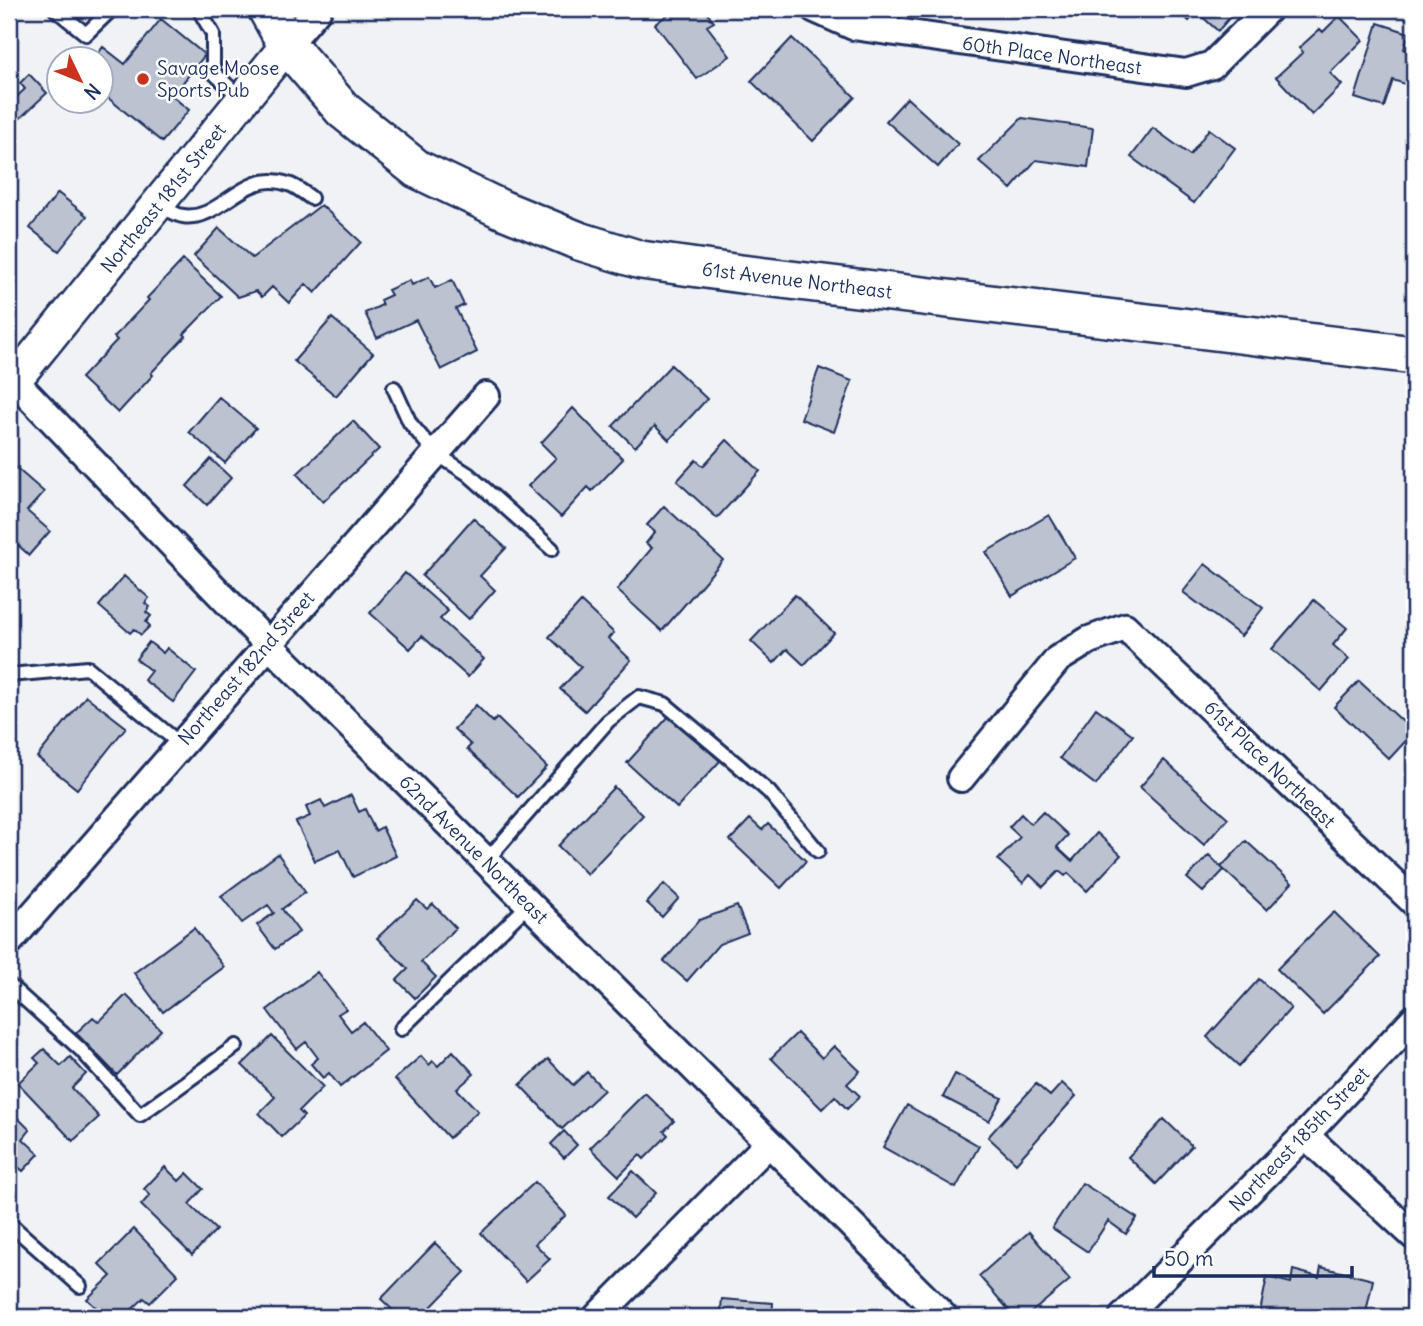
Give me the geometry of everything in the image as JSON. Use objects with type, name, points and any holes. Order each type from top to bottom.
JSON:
[{"type":"main road","name":"61st Avenue Northeast","points":[[267,9],[287,45],[343,110],[417,169],[579,241],[641,260],[1414,355]]},
{"type":"street","name":"Northeast 181st Street","points":[[11,381],[318,9]]},
{"type":"street","name":"60th Place Northeast","points":[[814,9],[853,26],[1186,74],[1212,65],[1268,9]]},
{"type":"street","name":"62nd Avenue Northeast","points":[[11,381],[267,643],[944,1317]]},
{"type":"street","name":"Northeast 182nd Street","points":[[9,942],[267,643],[486,396]]},
{"type":"street","name":"61st Place Northeast","points":[[961,778],[1058,659],[1089,640],[1125,627],[1414,902]]},
{"type":"street","name":"Northeast 185th Street","points":[[1123,1317],[1305,1135],[1414,1019]]},
{"type":"street","points":[[1305,1135],[1414,1236]]},
{"type":"street","points":[[597,1317],[769,1143]]},
{"type":"lane","points":[[55,9],[86,34],[112,9]]},
{"type":"lane","points":[[206,9],[201,13],[213,34],[213,72],[243,100]]},
{"type":"lane","points":[[158,204],[180,216],[198,216],[242,189],[259,182],[278,181],[291,184],[311,198]]},
{"type":"lane","points":[[394,388],[410,423],[435,453],[468,474],[552,549]]},
{"type":"lane","points":[[9,675],[88,668],[180,744]]},
{"type":"lane","points":[[486,861],[608,721],[639,697],[665,704],[739,766],[769,792],[818,851]]},
{"type":"lane","points":[[401,1029],[529,904]]},
{"type":"lane","points":[[9,985],[80,1049],[140,1115],[236,1046]]},
{"type":"lane","points":[[9,1223],[80,1286]]},
{"type":"building","points":[[676,9],[704,9],[714,22],[707,26],[730,56],[697,79],[655,24]]},
{"type":"building","points":[[1176,9],[1237,9],[1218,31],[1197,12],[1189,21]]},
{"type":"building","points":[[1339,16],[1363,40],[1330,73],[1342,85],[1312,115],[1276,77],[1303,52],[1299,48],[1320,29],[1323,32]]},
{"type":"building","name":"Savage Moose Sports Pub","points":[[161,19],[205,55],[172,96],[189,110],[162,142],[116,104],[116,57],[125,64]]},
{"type":"building","points":[[1378,23],[1409,33],[1404,49],[1414,53],[1414,92],[1410,91],[1411,86],[1393,80],[1384,107],[1355,98]]},
{"type":"building","points":[[792,38],[855,97],[813,141],[751,81]]},
{"type":"building","points":[[29,74],[46,94],[15,123],[9,116],[9,104],[25,89],[20,83]]},
{"type":"building","points":[[907,98],[958,144],[938,167],[886,121]]},
{"type":"building","points":[[1022,118],[1093,128],[1088,167],[1036,160],[1011,189],[979,161]]},
{"type":"building","points":[[1153,128],[1190,155],[1209,129],[1235,148],[1194,203],[1131,157]]},
{"type":"building","points":[[58,193],[87,216],[59,251],[30,228]]},
{"type":"building","points":[[321,205],[361,242],[315,293],[306,284],[289,303],[272,287],[262,297],[256,291],[238,297],[194,256],[219,228],[252,258]]},
{"type":"building","points":[[183,260],[221,296],[184,334],[186,336],[118,413],[81,378],[117,340],[114,337],[149,300],[147,298]]},
{"type":"building","points":[[429,277],[435,288],[452,280],[464,305],[456,309],[477,352],[441,370],[416,320],[377,338],[365,313],[382,305],[380,300],[391,295],[388,290],[410,280],[412,285]]},
{"type":"building","points":[[332,318],[373,353],[336,396],[294,361]]},
{"type":"building","points":[[671,365],[707,399],[669,440],[655,426],[635,447],[613,426]]},
{"type":"building","points":[[819,368],[852,381],[834,432],[801,419]]},
{"type":"building","points":[[219,397],[256,428],[225,463],[189,432]]},
{"type":"building","points":[[573,408],[623,459],[592,491],[588,487],[561,517],[528,486],[556,458],[541,443]]},
{"type":"building","points":[[353,421],[379,449],[323,502],[297,474]]},
{"type":"building","points":[[727,440],[760,471],[717,518],[677,481],[696,460],[703,466]]},
{"type":"building","points":[[211,459],[231,478],[207,505],[187,486]]},
{"type":"building","points":[[14,466],[44,492],[27,511],[50,531],[29,555],[9,537],[9,472]]},
{"type":"building","points":[[664,506],[723,560],[662,631],[617,590],[652,548],[646,543],[655,532],[647,525]]},
{"type":"building","points":[[1049,515],[1075,558],[1012,596],[986,552]]},
{"type":"building","points":[[473,518],[506,548],[480,576],[495,590],[469,619],[422,576]]},
{"type":"building","points":[[1205,564],[1263,608],[1241,636],[1183,592]]},
{"type":"building","points":[[405,573],[448,611],[440,619],[484,659],[468,677],[422,636],[410,649],[370,613]]},
{"type":"building","points":[[124,576],[149,598],[145,603],[150,607],[146,612],[151,616],[146,622],[150,626],[141,635],[134,629],[130,633],[99,606]]},
{"type":"building","points":[[795,595],[834,633],[804,665],[787,649],[774,663],[751,641]]},
{"type":"building","points":[[1314,600],[1347,628],[1333,645],[1349,659],[1321,691],[1272,649]]},
{"type":"building","points":[[581,602],[614,633],[608,638],[631,660],[585,711],[560,689],[581,667],[549,637]]},
{"type":"building","points":[[149,642],[163,653],[167,648],[196,672],[173,702],[144,680],[151,671],[136,659]]},
{"type":"building","points":[[1359,681],[1414,732],[1389,759],[1334,707]]},
{"type":"building","points":[[86,696],[126,727],[77,789],[37,757]]},
{"type":"building","points":[[476,705],[493,722],[497,718],[547,767],[518,797],[467,749],[471,745],[454,729]]},
{"type":"building","points":[[1096,708],[1133,735],[1096,785],[1060,758]]},
{"type":"building","points":[[670,715],[720,761],[677,808],[627,763]]},
{"type":"building","points":[[1164,760],[1228,818],[1204,845],[1140,787]]},
{"type":"building","points":[[614,787],[643,815],[587,874],[558,846]]},
{"type":"building","points":[[351,795],[359,812],[365,809],[375,831],[382,827],[396,856],[353,877],[340,850],[315,861],[296,822],[310,816],[306,807],[321,800],[325,808]]},
{"type":"building","points":[[1043,812],[1068,835],[1057,847],[1072,861],[1097,833],[1121,855],[1087,891],[1068,873],[1065,876],[1059,871],[1043,887],[1030,875],[1023,883],[998,860],[1020,837],[1009,827],[1021,814],[1031,824]]},
{"type":"building","points":[[750,819],[762,830],[768,824],[806,861],[781,888],[730,840]]},
{"type":"building","points":[[1246,841],[1292,883],[1267,910],[1221,867]]},
{"type":"building","points":[[278,854],[305,892],[282,909],[299,932],[275,949],[257,925],[274,913],[268,905],[242,923],[221,896]]},
{"type":"building","points":[[1209,855],[1224,870],[1203,892],[1187,878]]},
{"type":"building","points":[[664,884],[679,898],[662,917],[647,903]]},
{"type":"building","points":[[417,900],[427,909],[433,904],[456,928],[421,962],[436,977],[415,998],[397,980],[408,969],[377,938]]},
{"type":"building","points":[[737,906],[748,933],[719,944],[687,981],[664,961],[699,920]]},
{"type":"building","points":[[1334,912],[1380,957],[1323,1014],[1277,969]]},
{"type":"building","points":[[194,928],[224,967],[163,1012],[134,973]]},
{"type":"building","points":[[317,972],[346,1009],[338,1014],[351,1031],[363,1022],[386,1051],[340,1087],[329,1073],[323,1078],[311,1064],[318,1058],[306,1042],[297,1049],[267,1010]]},
{"type":"building","points":[[1259,979],[1291,1008],[1239,1066],[1207,1037]]},
{"type":"building","points":[[126,995],[161,1030],[117,1075],[76,1033],[93,1017],[99,1022]]},
{"type":"building","points":[[797,1033],[822,1058],[834,1046],[860,1071],[847,1084],[860,1096],[847,1109],[835,1096],[822,1109],[771,1058]]},
{"type":"building","points":[[272,1036],[323,1087],[299,1111],[304,1116],[282,1137],[259,1113],[275,1097],[242,1065]]},
{"type":"building","points":[[44,1049],[61,1066],[70,1057],[86,1074],[72,1088],[99,1117],[73,1141],[18,1083],[39,1063],[34,1058]]},
{"type":"building","points":[[453,1051],[474,1074],[457,1089],[478,1111],[449,1138],[395,1079],[421,1056],[429,1065],[433,1061],[438,1066]]},
{"type":"building","points":[[548,1059],[573,1085],[587,1072],[604,1090],[562,1129],[520,1085]]},
{"type":"building","points":[[955,1074],[1002,1098],[989,1121],[943,1097]]},
{"type":"building","points":[[1062,1083],[1076,1096],[1016,1163],[988,1137],[1036,1084],[1050,1096]]},
{"type":"building","points":[[645,1093],[674,1121],[664,1131],[668,1135],[644,1159],[640,1155],[619,1176],[590,1148]]},
{"type":"building","points":[[907,1105],[979,1146],[956,1188],[883,1147]]},
{"type":"building","points":[[19,1119],[30,1130],[23,1139],[39,1154],[23,1171],[9,1159],[9,1126],[11,1128]]},
{"type":"building","points":[[1164,1119],[1192,1146],[1156,1184],[1128,1157]]},
{"type":"building","points":[[564,1131],[577,1145],[564,1158],[551,1144]]},
{"type":"building","points":[[165,1167],[179,1181],[187,1173],[203,1189],[189,1204],[216,1230],[192,1255],[141,1205],[150,1195],[144,1189]]},
{"type":"building","points":[[633,1171],[656,1193],[632,1218],[609,1196]]},
{"type":"building","points":[[535,1182],[566,1215],[535,1244],[550,1259],[526,1281],[481,1233]]},
{"type":"building","points":[[1082,1183],[1137,1218],[1126,1234],[1108,1221],[1088,1252],[1052,1228]]},
{"type":"building","points":[[134,1229],[178,1275],[150,1303],[144,1298],[124,1317],[106,1317],[87,1299],[111,1276],[99,1264]]},
{"type":"building","points":[[1029,1232],[1070,1280],[1026,1317],[1015,1317],[979,1276]]},
{"type":"building","points":[[435,1243],[465,1272],[431,1307],[441,1317],[400,1317],[381,1299]]},
{"type":"building","points":[[1321,1267],[1373,1280],[1365,1317],[1259,1317],[1267,1277],[1291,1283],[1293,1270],[1319,1277]]},
{"type":"building","points":[[722,1299],[773,1303],[772,1317],[720,1317]]},
{"type":"place","name":"Savage Moose Sports Pub","points":[[143,79]]}]
